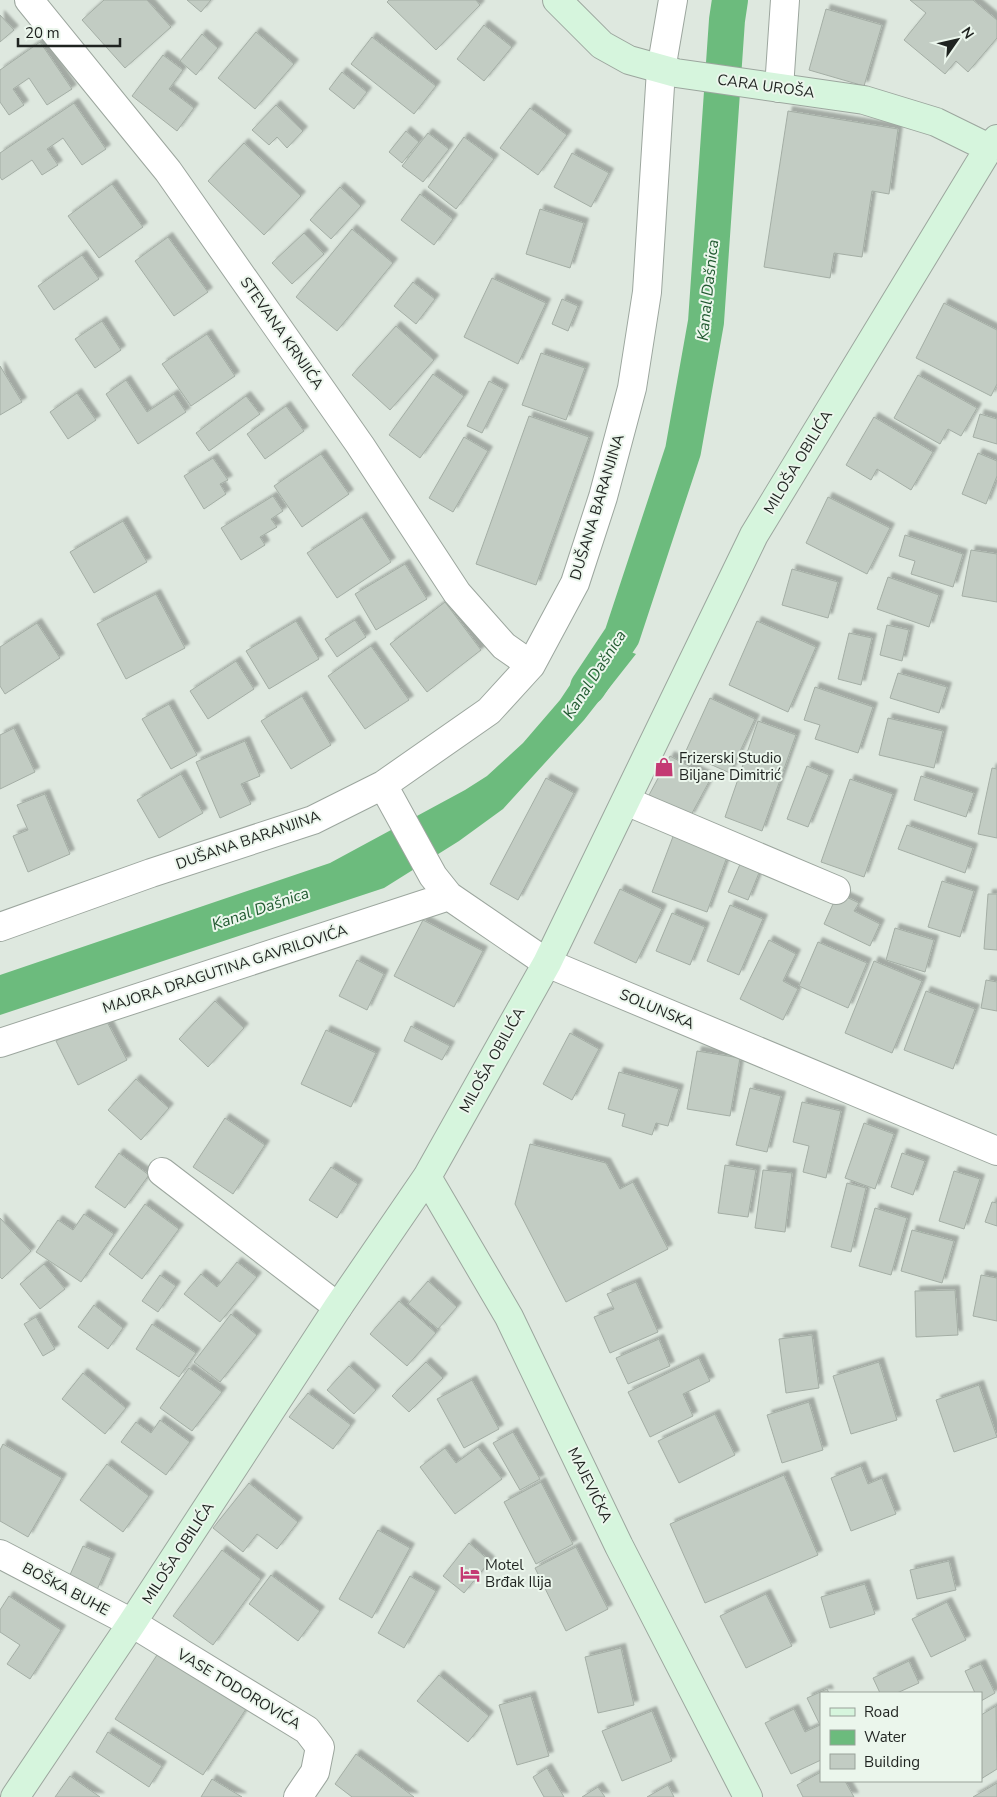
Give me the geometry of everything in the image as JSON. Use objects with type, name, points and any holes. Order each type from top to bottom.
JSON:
[{"type":"main road","name":"CARA UROŠA","points":[[557,0],[602,45],[629,60],[668,71],[864,100],[936,122],[994,146]]},
{"type":"main road","name":"MILOŠA OBILIĆA","points":[[15,1797],[132,1623],[338,1307],[427,1177],[547,963],[754,535],[994,146]]},
{"type":"main road","name":"MAJEVIČKA","points":[[427,1177],[509,1317],[619,1546],[748,1797]]},
{"type":"street","name":"STEVANA KRNJIĆA","points":[[30,0],[168,171],[360,445],[457,593],[504,646],[531,665]]},
{"type":"street","name":"DUŠANA BARANJINA","points":[[0,927],[151,873],[387,794],[489,711],[531,665],[575,583],[603,498],[632,388],[647,292],[673,0]]},
{"type":"street","points":[[775,87],[785,0]]},
{"type":"street","name":"SOLUNSKA","points":[[387,794],[441,886],[547,963],[997,1151]]},
{"type":"street","points":[[626,801],[836,890]]},
{"type":"street","name":"MAJORA DRAGUTINA GAVRILOVIĆA","points":[[0,1043],[441,886]]},
{"type":"street","points":[[162,1172],[338,1307]]},
{"type":"street","name":"BOŠKA BUHE","points":[[0,1554],[132,1623]]},
{"type":"street","name":"VASE TODOROVIĆA","points":[[132,1623],[307,1730],[320,1747],[315,1772],[298,1797]]},
{"type":"water","points":[[600,640],[636,654],[584,720],[503,809],[459,841],[384,888],[0,1015],[0,975],[330,863],[465,790],[487,776],[523,743],[560,700]]},
{"type":"building","points":[[104,0],[147,0],[171,27],[125,68],[82,20]]},
{"type":"building","points":[[187,0],[211,0],[201,12]]},
{"type":"building","points":[[389,0],[476,0],[480,5],[436,50],[387,2]]},
{"type":"building","points":[[910,0],[973,0],[997,20],[997,38],[968,72],[956,61],[945,74],[904,40],[926,13]]},
{"type":"building","points":[[826,9],[882,25],[864,86],[809,70]]},
{"type":"building","points":[[0,15],[14,30],[0,42]]},
{"type":"building","points":[[484,25],[512,47],[484,81],[457,59]]},
{"type":"building","points":[[256,32],[294,64],[255,109],[218,78]]},
{"type":"building","points":[[202,34],[218,48],[196,75],[180,61]]},
{"type":"building","points":[[372,37],[436,86],[414,114],[351,64]]},
{"type":"building","points":[[40,42],[72,89],[47,105],[29,78],[13,89],[24,105],[9,115],[0,102],[0,70]]},
{"type":"building","points":[[163,55],[183,70],[169,89],[194,108],[177,131],[132,96]]},
{"type":"building","points":[[342,72],[367,92],[354,109],[329,89]]},
{"type":"building","points":[[74,103],[106,149],[82,165],[63,138],[47,149],[58,165],[42,175],[32,160],[2,180],[0,177],[0,153]]},
{"type":"building","points":[[276,105],[303,131],[287,148],[277,137],[269,145],[252,130]]},
{"type":"building","points":[[530,108],[567,135],[538,175],[500,148]]},
{"type":"building","points":[[788,111],[898,129],[889,194],[872,191],[862,257],[834,253],[830,278],[764,267]]},
{"type":"building","points":[[406,131],[419,142],[402,163],[389,152]]},
{"type":"building","points":[[428,133],[449,149],[423,182],[402,166]]},
{"type":"building","points":[[464,137],[494,159],[456,209],[428,187]]},
{"type":"building","points":[[244,143],[301,196],[264,235],[208,181]]},
{"type":"building","points":[[572,153],[609,173],[591,207],[554,187]]},
{"type":"building","points":[[112,184],[143,227],[99,258],[68,216]]},
{"type":"building","points":[[340,187],[361,206],[331,239],[310,220]]},
{"type":"building","points":[[420,194],[453,219],[434,245],[401,220]]},
{"type":"building","points":[[540,209],[584,223],[570,268],[526,254]]},
{"type":"building","points":[[352,229],[393,263],[337,331],[296,297]]},
{"type":"building","points":[[304,233],[324,254],[292,284],[272,263]]},
{"type":"building","points":[[168,237],[208,292],[174,316],[135,261]]},
{"type":"building","points":[[82,255],[99,279],[54,310],[38,286]]},
{"type":"building","points":[[492,278],[546,303],[518,364],[464,337]]},
{"type":"building","points":[[413,282],[435,299],[416,324],[394,306]]},
{"type":"building","points":[[562,299],[578,306],[568,331],[552,324]]},
{"type":"building","points":[[944,303],[997,330],[997,384],[991,396],[916,358]]},
{"type":"building","points":[[102,321],[121,350],[95,368],[75,339]]},
{"type":"building","points":[[396,326],[434,360],[390,410],[352,375]]},
{"type":"building","points":[[207,334],[235,376],[191,406],[162,364]]},
{"type":"building","points":[[541,353],[585,368],[566,420],[522,405]]},
{"type":"building","points":[[0,366],[22,402],[0,415]]},
{"type":"building","points":[[433,374],[464,396],[420,458],[389,435]]},
{"type":"building","points":[[918,375],[977,408],[961,436],[948,429],[940,444],[894,418]]},
{"type":"building","points":[[126,380],[147,412],[174,394],[186,412],[138,444],[106,394]]},
{"type":"building","points":[[489,381],[504,389],[482,433],[467,426]]},
{"type":"building","points":[[77,393],[96,420],[68,439],[50,412]]},
{"type":"building","points":[[246,396],[260,414],[209,451],[196,433]]},
{"type":"building","points":[[286,406],[304,431],[265,459],[247,434]]},
{"type":"building","points":[[980,414],[997,419],[997,444],[973,437]]},
{"type":"building","points":[[529,416],[589,437],[536,585],[476,564]]},
{"type":"building","points":[[874,417],[933,452],[911,490],[877,469],[871,480],[846,465]]},
{"type":"building","points":[[464,437],[488,451],[453,512],[429,498]]},
{"type":"building","points":[[978,453],[997,461],[997,476],[986,504],[962,494]]},
{"type":"building","points":[[321,454],[349,494],[302,527],[274,486]]},
{"type":"building","points":[[213,458],[228,480],[220,484],[226,494],[204,509],[184,476]]},
{"type":"building","points":[[273,496],[283,511],[271,519],[277,527],[260,537],[265,545],[241,560],[221,528]]},
{"type":"building","points":[[828,497],[890,528],[867,574],[806,543]]},
{"type":"building","points":[[362,517],[391,562],[337,598],[307,553]]},
{"type":"building","points":[[123,521],[147,562],[94,593],[70,552]]},
{"type":"building","points":[[905,535],[963,554],[953,587],[911,574],[915,561],[899,556]]},
{"type":"building","points":[[971,550],[997,554],[997,602],[962,596]]},
{"type":"building","points":[[405,564],[427,599],[376,630],[355,594]]},
{"type":"building","points":[[792,569],[838,582],[828,618],[782,605]]},
{"type":"building","points":[[888,577],[939,595],[929,627],[877,609]]},
{"type":"building","points":[[156,594],[185,648],[126,679],[97,624]]},
{"type":"building","points":[[445,602],[481,650],[427,692],[390,644]]},
{"type":"building","points":[[355,620],[366,637],[337,657],[325,639]]},
{"type":"building","points":[[296,621],[319,659],[269,689],[246,651]]},
{"type":"building","points":[[757,621],[816,647],[788,712],[729,685]]},
{"type":"building","points":[[37,623],[60,658],[5,694],[0,686],[0,647]]},
{"type":"building","points":[[887,625],[909,630],[902,661],[880,655]]},
{"type":"building","points":[[849,633],[872,638],[861,685],[838,679]]},
{"type":"building","points":[[371,646],[409,700],[365,729],[328,676]]},
{"type":"building","points":[[236,661],[254,689],[208,719],[190,691]]},
{"type":"building","points":[[898,673],[947,687],[939,713],[890,698]]},
{"type":"building","points":[[815,687],[873,707],[858,753],[815,739],[820,725],[804,720]]},
{"type":"building","points":[[302,696],[331,745],[291,769],[261,721]]},
{"type":"building","points":[[710,698],[755,719],[730,773],[685,753]]},
{"type":"building","points":[[169,704],[197,755],[171,769],[142,719]]},
{"type":"building","points":[[888,718],[943,731],[934,768],[879,755]]},
{"type":"building","points":[[758,721],[796,735],[762,831],[725,817]]},
{"type":"building","points":[[14,728],[35,772],[0,789],[0,735]]},
{"type":"building","points":[[245,741],[260,776],[241,784],[251,804],[220,818],[196,762]]},
{"type":"building","points":[[670,756],[711,778],[690,817],[649,795]]},
{"type":"building","points":[[807,766],[829,775],[808,827],[787,819]]},
{"type":"building","points":[[992,768],[997,769],[997,838],[978,834]]},
{"type":"building","points":[[181,774],[203,813],[159,838],[137,800]]},
{"type":"building","points":[[921,776],[974,793],[966,817],[914,800]]},
{"type":"building","points":[[546,778],[574,793],[518,900],[490,884]]},
{"type":"building","points":[[850,779],[893,794],[864,877],[821,862]]},
{"type":"building","points":[[45,794],[70,854],[28,872],[13,836],[28,830],[17,805]]},
{"type":"building","points":[[907,825],[973,848],[965,873],[898,849]]},
{"type":"building","points":[[674,834],[728,854],[707,912],[652,892]]},
{"type":"building","points":[[744,855],[763,863],[748,900],[728,892]]},
{"type":"building","points":[[942,881],[974,891],[960,937],[928,927]]},
{"type":"building","points":[[620,889],[662,909],[636,963],[594,943]]},
{"type":"building","points":[[838,893],[859,903],[854,911],[880,924],[870,946],[824,924]]},
{"type":"building","points":[[988,894],[997,894],[997,950],[984,949]]},
{"type":"building","points":[[730,905],[763,919],[739,975],[707,961]]},
{"type":"building","points":[[672,913],[705,927],[690,965],[656,951]]},
{"type":"building","points":[[423,920],[483,951],[454,1007],[394,976]]},
{"type":"building","points":[[895,928],[934,940],[925,972],[886,960]]},
{"type":"building","points":[[769,940],[796,954],[783,981],[798,989],[783,1020],[740,999]]},
{"type":"building","points":[[818,942],[867,963],[848,1008],[799,986]]},
{"type":"building","points":[[357,960],[384,974],[367,1010],[339,996]]},
{"type":"building","points":[[874,961],[922,981],[892,1053],[845,1033]]},
{"type":"building","points":[[986,980],[997,982],[997,1011],[981,1008]]},
{"type":"building","points":[[926,991],[975,1009],[953,1069],[904,1050]]},
{"type":"building","points":[[215,1001],[244,1028],[208,1067],[179,1039]]},
{"type":"building","points":[[104,1016],[127,1060],[78,1085],[56,1041]]},
{"type":"building","points":[[411,1026],[450,1046],[442,1060],[404,1041]]},
{"type":"building","points":[[326,1030],[376,1053],[351,1107],[301,1084]]},
{"type":"building","points":[[570,1033],[599,1049],[572,1100],[543,1084]]},
{"type":"building","points":[[697,1051],[740,1058],[730,1116],[687,1109]]},
{"type":"building","points":[[619,1072],[679,1089],[668,1126],[656,1123],[652,1135],[622,1126],[625,1114],[608,1109]]},
{"type":"building","points":[[136,1079],[169,1108],[141,1140],[108,1110]]},
{"type":"building","points":[[750,1088],[781,1096],[767,1152],[736,1145]]},
{"type":"building","points":[[802,1102],[841,1111],[826,1178],[803,1172],[809,1146],[793,1142]]},
{"type":"building","points":[[225,1118],[265,1145],[233,1194],[193,1167]]},
{"type":"building","points":[[864,1123],[894,1134],[875,1189],[845,1178]]},
{"type":"building","points":[[530,1144],[606,1163],[620,1189],[633,1182],[668,1249],[566,1302],[515,1204]]},
{"type":"building","points":[[119,1153],[149,1175],[125,1208],[95,1187]]},
{"type":"building","points":[[902,1153],[925,1161],[913,1195],[891,1187]]},
{"type":"building","points":[[725,1165],[756,1170],[748,1217],[718,1213]]},
{"type":"building","points":[[331,1167],[358,1184],[337,1218],[309,1200]]},
{"type":"building","points":[[763,1170],[792,1173],[785,1232],[755,1228]]},
{"type":"building","points":[[954,1171],[980,1179],[964,1229],[939,1221]]},
{"type":"building","points":[[847,1183],[866,1188],[851,1252],[831,1247]]},
{"type":"building","points":[[992,1202],[997,1203],[997,1226],[985,1222]]},
{"type":"building","points":[[145,1204],[179,1229],[142,1279],[109,1254]]},
{"type":"building","points":[[875,1208],[907,1218],[891,1275],[859,1266]]},
{"type":"building","points":[[84,1214],[114,1234],[81,1282],[36,1252],[58,1220],[73,1230]]},
{"type":"building","points":[[0,1218],[31,1251],[2,1279],[0,1277]]},
{"type":"building","points":[[912,1230],[954,1241],[942,1283],[901,1271]]},
{"type":"building","points":[[237,1262],[257,1277],[220,1322],[184,1294],[201,1274],[217,1287]]},
{"type":"building","points":[[44,1264],[65,1289],[40,1309],[20,1284]]},
{"type":"building","points":[[160,1275],[176,1286],[158,1312],[142,1301]]},
{"type":"building","points":[[981,1275],[997,1278],[997,1321],[973,1316]]},
{"type":"building","points":[[428,1281],[457,1307],[438,1329],[408,1304]]},
{"type":"building","points":[[636,1282],[658,1332],[610,1353],[594,1317],[614,1309],[607,1294]]},
{"type":"building","points":[[955,1290],[958,1335],[916,1337],[915,1291]]},
{"type":"building","points":[[399,1301],[436,1333],[407,1366],[370,1334]]},
{"type":"building","points":[[94,1305],[123,1328],[108,1349],[78,1327]]},
{"type":"building","points":[[231,1314],[257,1335],[220,1382],[194,1362]]},
{"type":"building","points":[[36,1317],[55,1349],[43,1356],[24,1324]]},
{"type":"building","points":[[152,1324],[196,1353],[179,1377],[136,1349]]},
{"type":"building","points":[[812,1335],[819,1388],[786,1393],[779,1339]]},
{"type":"building","points":[[659,1339],[670,1366],[628,1384],[616,1358]]},
{"type":"building","points":[[699,1358],[710,1381],[683,1394],[693,1416],[650,1437],[628,1392]]},
{"type":"building","points":[[426,1362],[443,1378],[409,1412],[392,1396]]},
{"type":"building","points":[[879,1362],[897,1420],[851,1434],[833,1376]]},
{"type":"building","points":[[349,1366],[376,1390],[354,1414],[327,1390]]},
{"type":"building","points":[[189,1368],[222,1392],[192,1431],[160,1408]]},
{"type":"building","points":[[83,1373],[126,1408],[105,1434],[62,1399]]},
{"type":"building","points":[[472,1380],[499,1429],[464,1448],[437,1399]]},
{"type":"building","points":[[979,1385],[997,1437],[954,1452],[936,1400]]},
{"type":"building","points":[[308,1393],[351,1425],[333,1449],[289,1417]]},
{"type":"building","points":[[809,1402],[823,1450],[782,1463],[767,1415]]},
{"type":"building","points":[[715,1414],[735,1455],[679,1483],[658,1441]]},
{"type":"building","points":[[160,1420],[190,1442],[166,1475],[121,1442],[136,1422],[151,1433]]},
{"type":"building","points":[[513,1432],[540,1479],[520,1490],[493,1443]]},
{"type":"building","points":[[3,1444],[62,1478],[28,1537],[0,1521],[0,1450]]},
{"type":"building","points":[[478,1447],[502,1479],[455,1514],[420,1467],[445,1448],[456,1463]]},
{"type":"building","points":[[107,1464],[149,1496],[123,1532],[80,1500]]},
{"type":"building","points":[[861,1466],[868,1484],[882,1478],[896,1514],[851,1531],[831,1478]]},
{"type":"building","points":[[784,1475],[818,1555],[705,1603],[670,1524]]},
{"type":"building","points":[[541,1482],[573,1544],[536,1564],[504,1502]]},
{"type":"building","points":[[249,1483],[298,1522],[277,1549],[257,1534],[243,1552],[213,1528]]},
{"type":"building","points":[[378,1530],[410,1548],[372,1618],[339,1599]]},
{"type":"building","points":[[469,1543],[490,1561],[464,1593],[443,1576]]},
{"type":"building","points":[[83,1546],[111,1558],[97,1590],[69,1577]]},
{"type":"building","points":[[576,1547],[608,1609],[566,1631],[535,1568]]},
{"type":"building","points":[[222,1550],[261,1579],[213,1645],[173,1616]]},
{"type":"building","points":[[949,1561],[956,1590],[917,1599],[910,1570]]},
{"type":"building","points":[[271,1575],[320,1611],[298,1641],[249,1604]]},
{"type":"building","points":[[410,1576],[436,1591],[404,1648],[378,1633]]},
{"type":"building","points":[[865,1584],[875,1614],[830,1628],[821,1597]]},
{"type":"building","points":[[766,1594],[792,1646],[746,1668],[720,1616]]},
{"type":"building","points":[[9,1596],[61,1630],[30,1679],[7,1664],[20,1645],[0,1632],[0,1610]]},
{"type":"building","points":[[947,1602],[966,1640],[931,1657],[912,1619]]},
{"type":"building","points":[[621,1648],[634,1705],[598,1713],[585,1657]]},
{"type":"building","points":[[159,1652],[246,1709],[203,1775],[115,1719]]},
{"type":"building","points":[[909,1661],[919,1683],[899,1692],[880,1692],[873,1678]]},
{"type":"building","points":[[981,1664],[995,1693],[982,1700],[982,1692],[975,1692],[965,1671]]},
{"type":"building","points":[[439,1675],[489,1716],[468,1742],[417,1701]]},
{"type":"building","points":[[820,1692],[820,1725],[807,1698]]},
{"type":"building","points":[[531,1696],[549,1756],[517,1765],[499,1705]]},
{"type":"building","points":[[996,1706],[997,1769],[982,1778],[982,1714]]},
{"type":"building","points":[[794,1709],[805,1732],[820,1725],[820,1760],[791,1774],[765,1723]]},
{"type":"building","points":[[652,1711],[672,1761],[622,1781],[602,1731]]},
{"type":"building","points":[[108,1732],[162,1766],[149,1787],[96,1752]]},
{"type":"building","points":[[356,1754],[414,1797],[352,1797],[335,1784]]},
{"type":"building","points":[[547,1768],[564,1797],[544,1797],[533,1777]]},
{"type":"building","points":[[820,1773],[820,1782],[846,1782],[854,1797],[803,1797],[797,1785]]},
{"type":"building","points":[[70,1776],[100,1797],[55,1797]]},
{"type":"building","points":[[212,1779],[242,1797],[201,1797]]},
{"type":"building","points":[[997,1783],[997,1797],[973,1797]]},
{"type":"building","points":[[668,1785],[674,1797],[647,1797]]},
{"type":"building","points":[[598,1787],[605,1797],[582,1797]]},
{"type":"waterway","name":"Kanal Dašnica","points":[[588,687],[622,636],[683,451],[706,322],[727,20],[730,0]]},
{"type":"place","name":"Frizerski Studio Biljane Dimitrić","points":[[664,767]]},
{"type":"place","name":"Motel Brđak Ilija","points":[[470,1574]]}]
